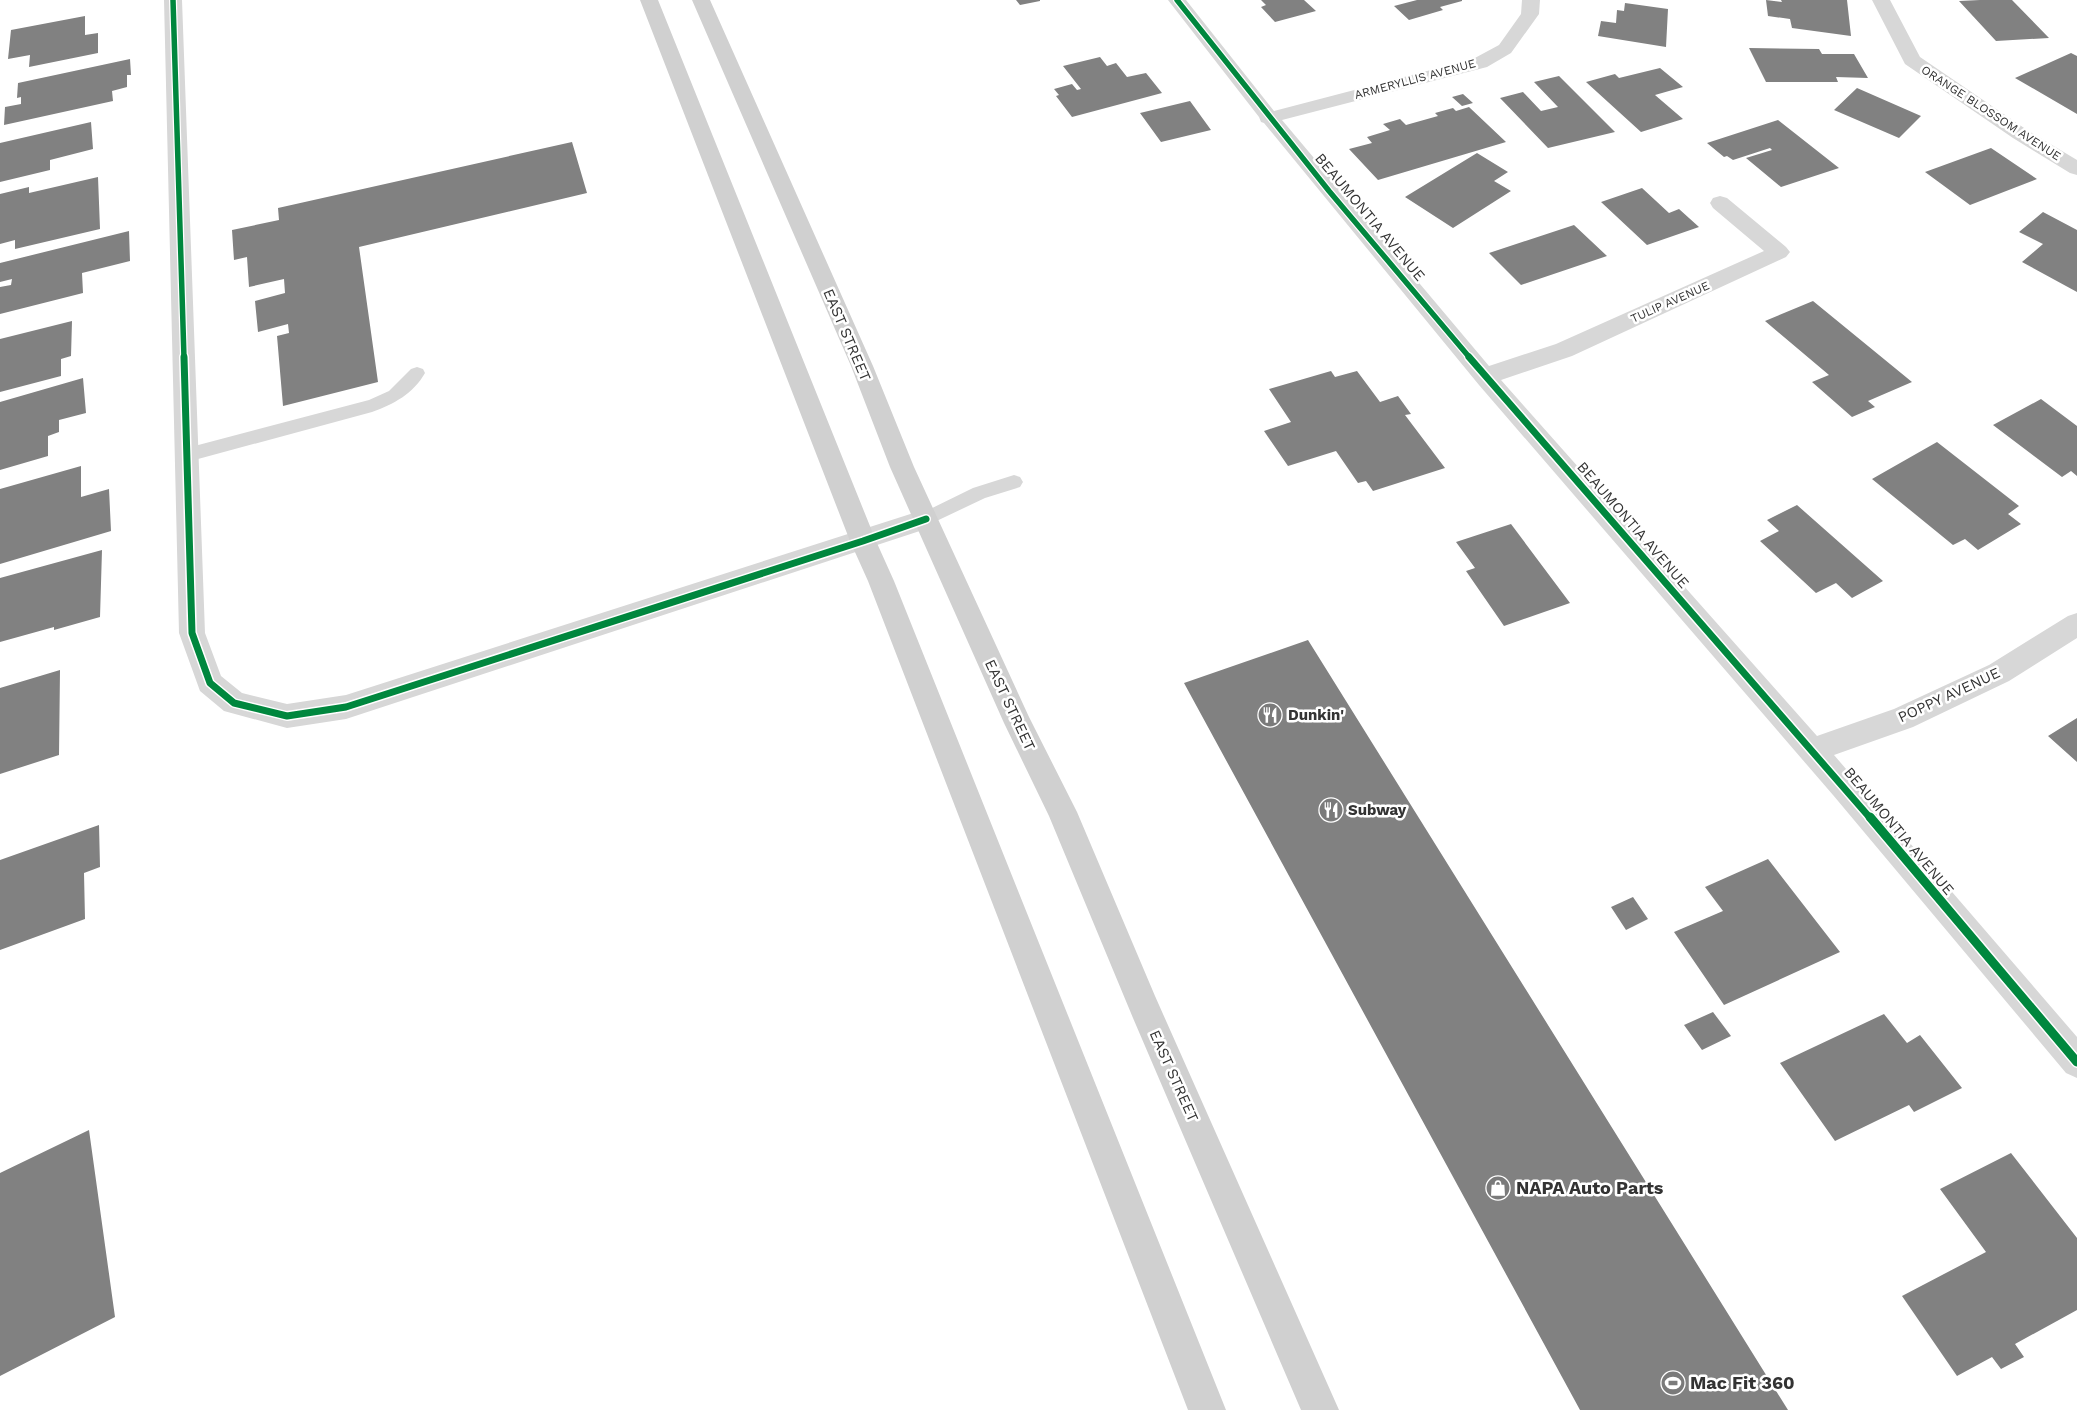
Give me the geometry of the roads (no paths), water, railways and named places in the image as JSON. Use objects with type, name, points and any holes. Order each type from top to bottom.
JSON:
[{"type":"main road","points":[[648,0],[863,541],[881,581],[1207,1410]]},
{"type":"main road","name":"EAST STREET","points":[[701,0],[858,357],[926,519],[1018,723],[1062,812],[1144,1007],[1320,1410]]},
{"type":"street","points":[[173,0],[192,633],[210,683],[234,703],[287,716],[346,708],[926,519]]},
{"type":"street","name":"BEAUMONTIA AVENUE","points":[[1177,0],[1268,118],[1486,376],[1688,611],[1812,750],[2077,1062]]},
{"type":"street","name":"ARMERYLLIS AVENUE","points":[[1268,118],[1480,62],[1505,49],[1530,14],[1530,0]]},
{"type":"street","name":"ORANGE BLOSSOM AVENUE","points":[[1881,0],[1912,60],[2020,134],[2077,169]]},
{"type":"street","name":"TULIP AVENUE","points":[[1486,376],[1564,350],[1779,252],[1720,203]]},
{"type":"street","name":"POPPY AVENUE","points":[[1812,750],[1903,718],[1990,677],[2077,624]]},
{"type":"lane","points":[[187,455],[366,408],[387,400],[404,390],[417,373]]},
{"type":"lane","points":[[926,519],[979,493],[1014,482]]},
{"type":"place","name":"Dunkin'","points":[[1270,715]]},
{"type":"place","name":"Subway","points":[[1331,810]]},
{"type":"place","name":"NAPA Auto Parts","points":[[1498,1188]]},
{"type":"place","name":"Mac Fit 360","points":[[1673,1383]]}]
